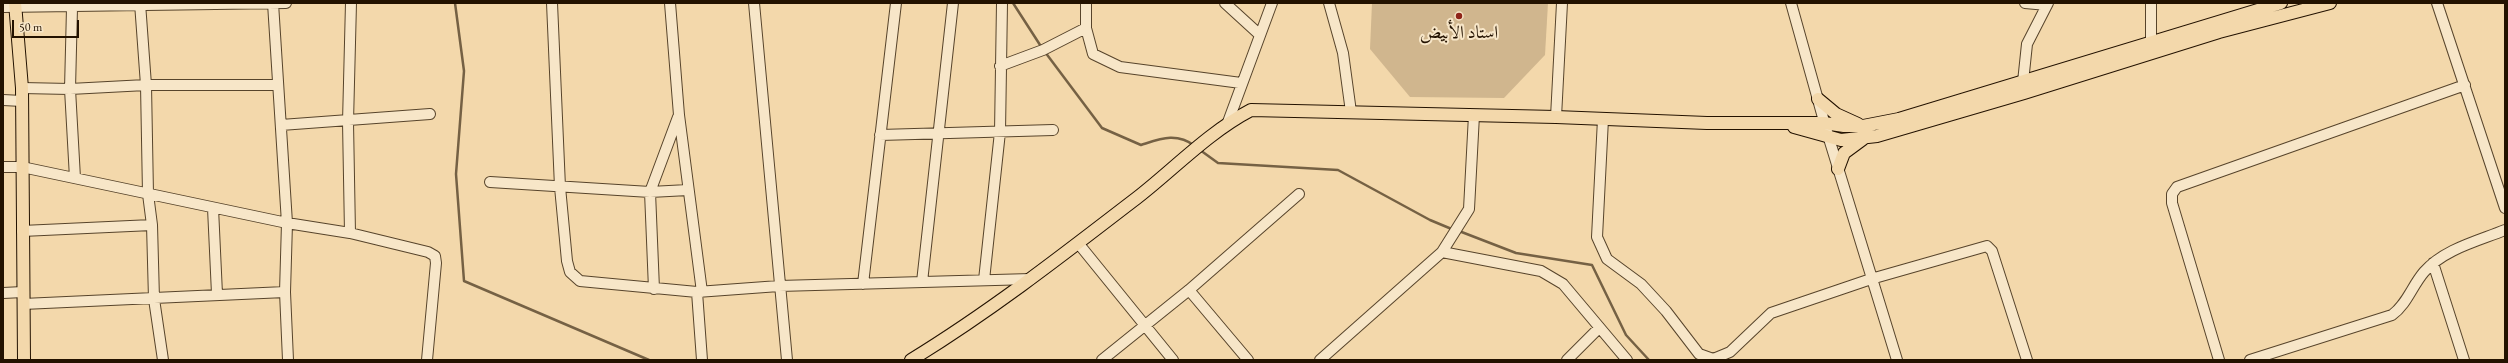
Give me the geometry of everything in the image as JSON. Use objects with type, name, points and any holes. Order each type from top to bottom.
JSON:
[{"type":"main road","points":[[1785,124],[1829,138],[1863,139],[2024,93],[2281,3]]},
{"type":"main road","points":[[911,360],[974,321],[1078,243],[1195,151],[1228,122],[1251,110],[1556,116],[1785,124],[1824,123],[1844,126],[1863,126],[1899,119],[2022,82],[2330,3]]},
{"type":"main road","points":[[15,5],[22,88],[22,298],[24,360]]},
{"type":"main road","points":[[1818,99],[1836,114],[1863,126]]},
{"type":"main road","points":[[1838,169],[1844,153],[1863,139]]},
{"type":"street","points":[[273,3],[287,223],[285,292],[288,360]]},
{"type":"street","points":[[3,7],[15,5],[72,8],[140,4],[286,3]]},
{"type":"street","points":[[350,233],[348,122],[351,3]]},
{"type":"street","points":[[552,3],[560,187],[570,272],[580,281],[654,289],[700,292],[779,286],[1031,279]]},
{"type":"street","points":[[670,3],[679,115],[700,292],[702,360]]},
{"type":"street","points":[[754,3],[787,360]]},
{"type":"street","points":[[863,284],[896,3]]},
{"type":"street","points":[[922,282],[953,3]]},
{"type":"street","points":[[984,280],[1000,132],[1002,3]]},
{"type":"street","points":[[1086,3],[1086,28],[1093,54],[1120,67],[1241,83]]},
{"type":"street","points":[[1226,3],[1260,35]]},
{"type":"street","points":[[1228,122],[1241,83],[1272,3]]},
{"type":"street","points":[[1329,3],[1343,53],[1351,112]]},
{"type":"street","points":[[1556,116],[1562,3]]},
{"type":"street","points":[[1791,3],[1824,123],[1871,279],[1898,360]]},
{"type":"street","points":[[2022,82],[2027,44],[2048,4],[2025,3]]},
{"type":"street","points":[[2151,3],[2151,48]]},
{"type":"street","points":[[2437,3],[2505,208]]},
{"type":"street","points":[[140,4],[146,85],[148,194],[152,225],[154,299],[163,360]]},
{"type":"street","points":[[72,8],[70,89],[75,178]]},
{"type":"street","points":[[1000,66],[1043,50],[1086,28]]},
{"type":"street","points":[[22,88],[70,89],[146,85],[278,85]]},
{"type":"street","points":[[2219,360],[2172,204],[2172,194],[2177,187],[2465,85]]},
{"type":"street","points":[[3,100],[22,101]]},
{"type":"street","points":[[281,125],[348,122],[430,114]]},
{"type":"street","points":[[654,289],[650,192],[679,115]]},
{"type":"street","points":[[1320,360],[1442,252],[1452,238],[1469,209],[1474,115]]},
{"type":"street","points":[[1603,118],[1597,237],[1601,248],[1607,260],[1641,284],[1666,311],[1699,354],[1713,359],[1730,352],[1771,313],[1871,279],[1987,246],[1992,251],[2027,360]]},
{"type":"street","points":[[880,135],[1054,130]]},
{"type":"street","points":[[3,167],[22,167],[287,223],[350,233],[428,252],[435,256],[427,360]]},
{"type":"street","points":[[490,182],[650,192],[688,190]]},
{"type":"street","points":[[1102,360],[1189,290],[1299,194]]},
{"type":"street","points":[[213,208],[217,294]]},
{"type":"street","points":[[22,231],[152,225]]},
{"type":"street","points":[[2250,360],[2392,315],[2401,308],[2416,283],[2433,263],[2444,255],[2505,230]]},
{"type":"street","points":[[1078,243],[1174,360]]},
{"type":"street","points":[[1442,252],[1541,271],[1563,284],[1627,360]]},
{"type":"street","points":[[2433,263],[2464,360]]},
{"type":"street","points":[[1189,290],[1248,360]]},
{"type":"street","points":[[3,293],[22,298],[154,299],[217,294],[285,292]]},
{"type":"street","points":[[1567,360],[1599,328]]},
{"type":"shaded area","points":[[1372,3],[1548,3],[1545,55],[1504,98],[1410,97],[1370,49]]},
{"type":"waterway","points":[[455,3],[464,71],[456,174],[464,281],[649,360]]},
{"type":"waterway","points":[[1013,3],[1042,48]]},
{"type":"waterway","points":[[1045,52],[1102,128],[1141,145],[1161,139],[1175,138],[1181,139],[1195,146]]},
{"type":"waterway","points":[[1200,150],[1218,163],[1338,170],[1430,220],[1454,230]]},
{"type":"waterway","points":[[1459,231],[1516,253],[1592,265],[1626,335],[1649,360]]},
{"type":"place","name":"استاد الأبيض","points":[[1459,16]]}]
